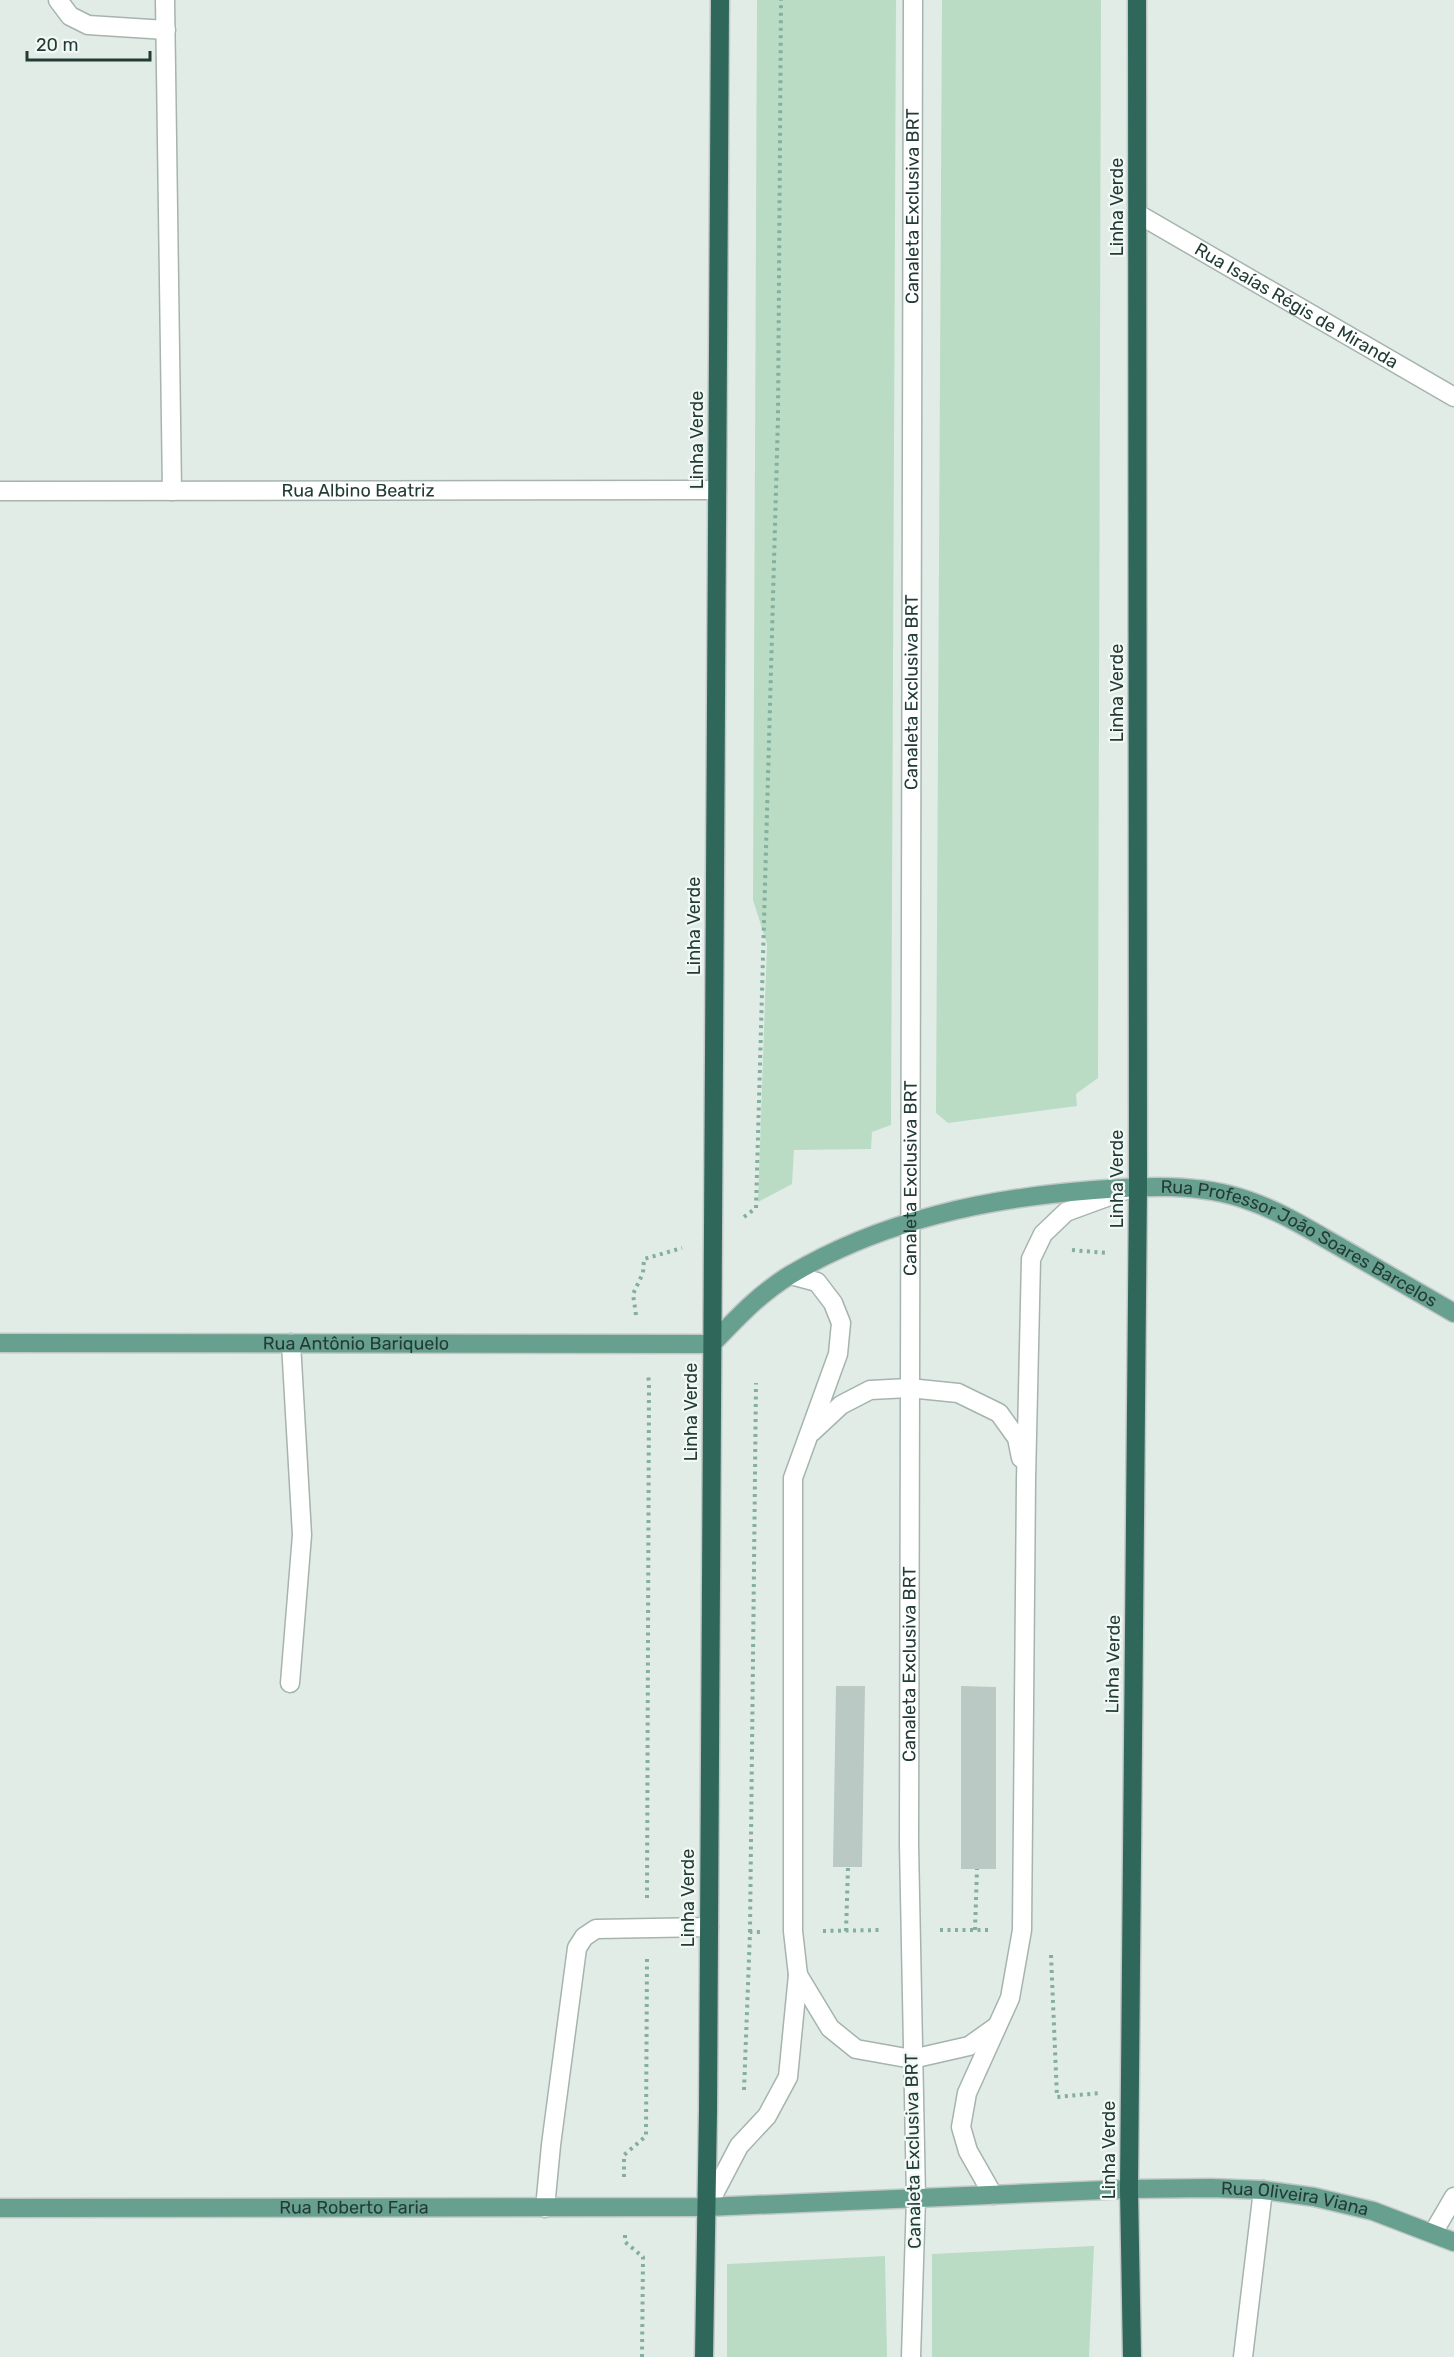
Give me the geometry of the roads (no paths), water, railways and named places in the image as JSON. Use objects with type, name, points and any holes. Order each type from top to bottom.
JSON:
[{"type":"highway","name":"Linha Verde","points":[[704,2357],[709,1927],[720,0]]},
{"type":"highway","name":"Linha Verde","points":[[1132,2357],[1129,2189],[1138,1255],[1137,0]]},
{"type":"main road","name":"Rua Professor João Soares Barcelos","points":[[712,1344],[754,1299],[791,1275],[850,1245],[910,1222],[976,1205],[1043,1194],[1138,1186],[1170,1186],[1245,1199],[1278,1213],[1315,1233],[1454,1313]]},
{"type":"main road","name":"Rua Antônio Bariquelo","points":[[0,1343],[712,1344]]},
{"type":"main road","name":"Rua Oliveira Viana","points":[[916,2198],[1129,2189],[1263,2190],[1314,2197],[1373,2211],[1433,2232],[1454,2242]]},
{"type":"main road","name":"Rua Roberto Faria","points":[[0,2208],[707,2207],[916,2198]]},
{"type":"street","points":[[58,0],[70,16],[88,24],[166,30]]},
{"type":"street","points":[[165,0],[172,491]]},
{"type":"street","name":"Canaleta Exclusiva BRT","points":[[911,2357],[916,2198],[909,1908],[914,0]]},
{"type":"street","name":"Rua Isaías Régis de Miranda","points":[[1138,214],[1454,397]]},
{"type":"street","name":"Rua Albino Beatriz","points":[[0,490],[717,490]]},
{"type":"street","points":[[993,2195],[968,2151],[961,2127],[967,2093],[1010,1998],[1022,1930],[1026,1480],[1031,1259],[1043,1234],[1066,1212],[1138,1186]]},
{"type":"street","points":[[707,2207],[739,2146],[767,2116],[788,2077],[798,1975],[793,1931],[793,1478],[838,1354],[841,1323],[833,1303],[817,1282],[791,1275]]},
{"type":"street","points":[[290,1683],[302,1535],[291,1343]]},
{"type":"street","points":[[809,1436],[841,1405],[870,1390],[909,1388],[958,1393],[999,1413],[1017,1438],[1026,1480]]},
{"type":"street","points":[[546,2208],[551,2145],[577,1948],[584,1937],[596,1929],[709,1927]]},
{"type":"street","points":[[798,1975],[830,2028],[856,2049],[912,2059],[969,2046],[999,2025]]},
{"type":"street","points":[[1243,2357],[1263,2190]]},
{"type":"street","points":[[1433,2232],[1454,2197]]}]
